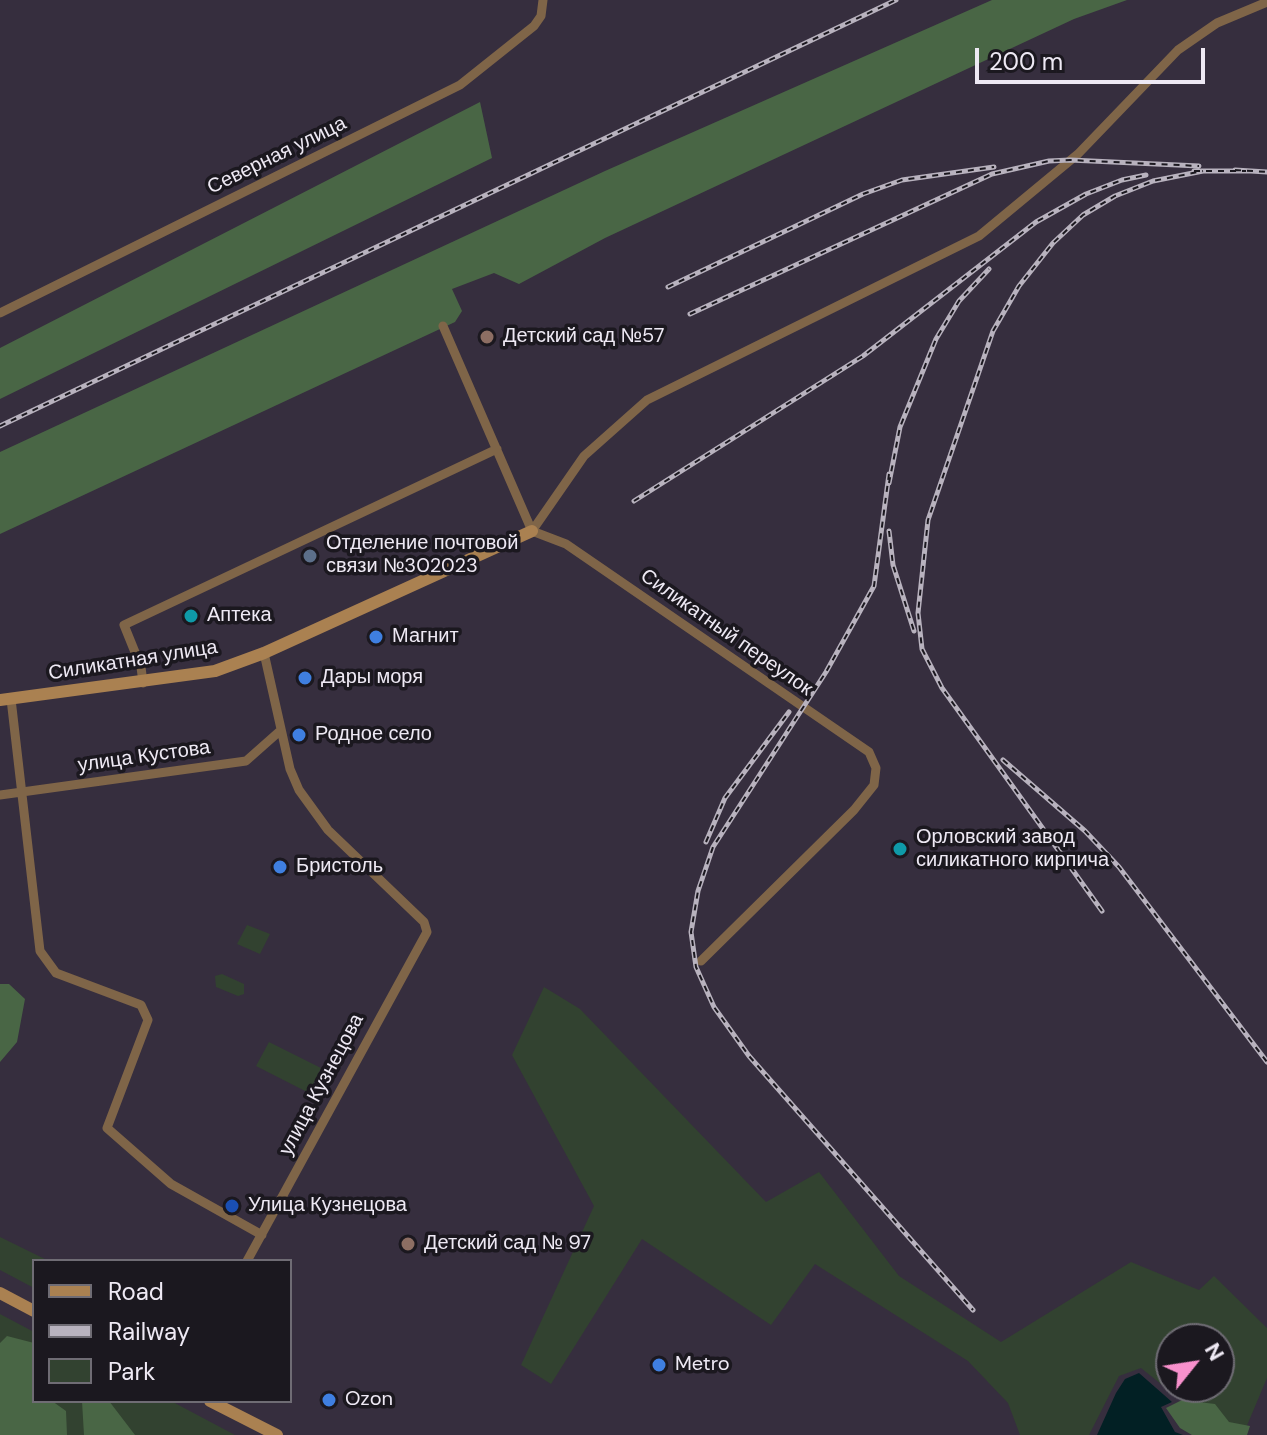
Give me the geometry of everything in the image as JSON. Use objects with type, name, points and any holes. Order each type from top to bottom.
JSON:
[{"type":"street","name":"Северная улица","points":[[0,313],[460,85],[534,26],[541,16],[543,0]]},
{"type":"street","points":[[532,531],[584,456],[647,400],[979,236],[1078,154],[1178,50],[1217,23],[1267,2]]},
{"type":"street","points":[[443,326],[532,531]]},
{"type":"street","points":[[143,683],[141,667],[124,625],[497,449]]},
{"type":"street","name":"Силикатная улица","points":[[6,700],[215,671],[264,653],[532,531]]},
{"type":"street","name":"Силикатный переулок","points":[[532,531],[566,544],[869,752],[876,768],[874,785],[808,859],[701,961]]},
{"type":"street","points":[[264,653],[281,730]]},
{"type":"street","points":[[6,700],[22,792],[40,951],[56,973],[141,1005],[148,1020],[147,1030],[107,1124],[109,1132],[171,1184],[262,1235]]},
{"type":"street","name":"улица Кустова","points":[[0,795],[246,761],[281,730]]},
{"type":"street","name":"улица Кузнецова","points":[[248,1259],[352,1064],[426,937],[426,927],[313,813],[290,769],[281,730]]},
{"type":"street","points":[[0,1293],[32,1310]]},
{"type":"street","points":[[214,1403],[277,1435]]},
{"type":"green space","points":[[992,0],[1127,0],[1074,19],[605,238],[519,284],[494,273],[452,289],[462,311],[455,322],[0,534],[0,452],[605,171]]},
{"type":"green space","points":[[480,102],[492,158],[0,399],[0,348]]},
{"type":"green space","points":[[247,925],[270,934],[260,954],[237,944]]},
{"type":"green space","points":[[222,974],[244,984],[244,994],[238,996],[216,987],[215,976]]},
{"type":"green space","points":[[0,984],[9,984],[25,999],[17,1042],[0,1062]]},
{"type":"green space","points":[[544,987],[580,1009],[766,1202],[819,1172],[899,1276],[1001,1342],[1131,1262],[1199,1290],[1214,1276],[1267,1328],[1267,1378],[1243,1435],[1185,1403],[1235,1403],[1235,1323],[1155,1323],[1155,1379],[1141,1368],[1119,1376],[1089,1435],[1020,1435],[1008,1403],[968,1361],[815,1264],[771,1325],[642,1239],[551,1384],[521,1365],[594,1206],[512,1055]]},
{"type":"green space","points":[[269,1042],[321,1068],[309,1093],[256,1066]]},
{"type":"green space","points":[[0,1237],[45,1259],[32,1259],[32,1287],[0,1270]]},
{"type":"green space","points":[[0,1314],[32,1331],[32,1403],[175,1403],[235,1435],[0,1435]]},
{"type":"green space","points":[[7,1336],[32,1342],[32,1403],[55,1403],[66,1411],[67,1435],[0,1435],[0,1343]]},
{"type":"green space","points":[[82,1403],[111,1403],[135,1435],[84,1435]]},
{"type":"green space","points":[[1176,1403],[1215,1404],[1229,1422],[1250,1426],[1247,1435],[1192,1435],[1180,1428],[1166,1408]]},
{"type":"shaded area","points":[[1139,1373],[1155,1387],[1155,1403],[1170,1403],[1161,1407],[1175,1432],[1183,1435],[1097,1435],[1125,1379]]},
{"type":"railway","points":[[0,426],[896,0]]},
{"type":"railway","points":[[690,314],[992,174],[1049,161],[1070,160],[1199,166]]},
{"type":"railway","points":[[668,287],[863,194],[902,180],[994,167]]},
{"type":"railway","points":[[1235,170],[1267,172]]},
{"type":"railway","points":[[1194,171],[1246,171]]},
{"type":"railway","points":[[1102,911],[942,688],[922,649],[918,613],[928,520],[993,331],[1019,286],[1053,243],[1083,215],[1115,196],[1153,181],[1203,171]]},
{"type":"railway","points":[[634,501],[863,356],[1036,222],[1086,194],[1122,180],[1146,175]]},
{"type":"railway","points":[[889,483],[900,427],[936,339],[959,301],[989,269]]},
{"type":"railway","points":[[889,474],[874,586],[826,672],[713,847],[698,891],[691,932],[696,967],[714,1007],[749,1056],[973,1310]]},
{"type":"railway","points":[[889,531],[893,565],[914,631]]},
{"type":"railway","points":[[706,842],[725,798],[789,712]]},
{"type":"railway","points":[[1003,760],[1085,831],[1119,867],[1267,1062]]},
{"type":"place","name":"Детский сад №57","points":[[487,337]]},
{"type":"place","name":"Отделение почтовой связи №302023","points":[[310,556]]},
{"type":"place","name":"Аптека","points":[[191,616]]},
{"type":"place","name":"Магнит","points":[[376,637]]},
{"type":"place","name":"Дары моря","points":[[305,678]]},
{"type":"place","name":"Родное село","points":[[299,735]]},
{"type":"place","name":"Орловский завод силикатного кирпича","points":[[900,849]]},
{"type":"place","name":"Бристоль","points":[[280,867]]},
{"type":"place","name":"Улица Кузнецова","points":[[232,1206]]},
{"type":"place","name":"Детский сад № 97","points":[[408,1244]]},
{"type":"place","name":"Metro","points":[[659,1365]]},
{"type":"place","name":"Ozon","points":[[329,1400]]}]
